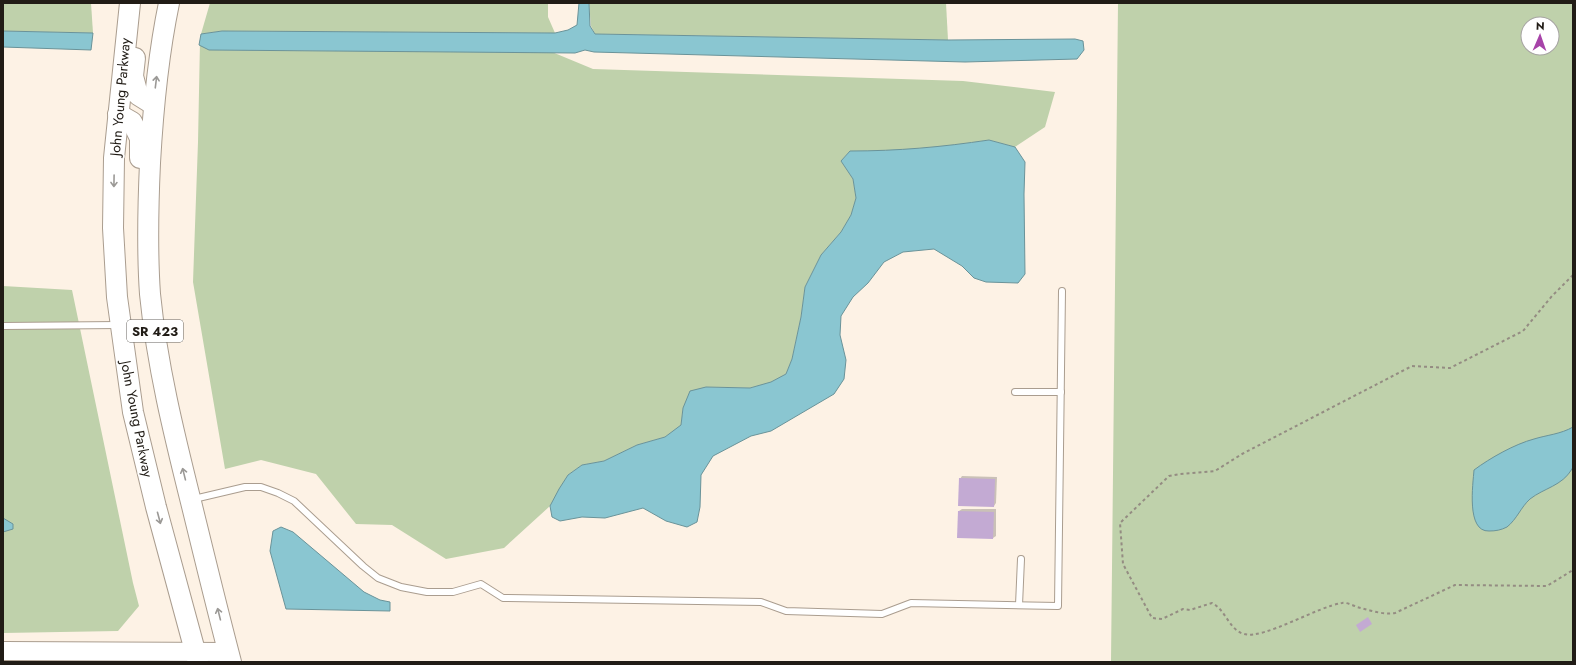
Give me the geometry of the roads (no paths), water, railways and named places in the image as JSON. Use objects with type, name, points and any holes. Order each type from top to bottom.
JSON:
[{"type":"main road","name":"John Young Parkway","points":[[130,3],[114,158],[113,228],[117,297],[133,412],[156,507],[197,657]]},
{"type":"main road","points":[[143,3],[133,76],[138,94],[154,105]]},
{"type":"main road","name":"SR 423","points":[[169,3],[161,43],[154,105],[149,180],[148,232],[150,294],[175,441],[229,657]]},
{"type":"main road","points":[[118,114],[132,122],[140,138],[140,246],[145,322],[158,347]]},
{"type":"street","points":[[3,650],[229,657]]},
{"type":"lane","points":[[190,500],[245,487],[261,486],[294,501],[363,566],[378,578],[401,587],[427,592],[453,592],[481,584],[503,598],[761,602],[786,611],[882,614],[912,602],[1058,606],[1062,291]]},
{"type":"lane","points":[[3,326],[121,325]]},
{"type":"lane","points":[[1015,392],[1061,392]]},
{"type":"lane","points":[[1019,605],[1021,559]]},
{"type":"water","points":[[579,3],[589,3],[590,26],[595,34],[948,40],[1075,39],[1083,41],[1084,50],[1077,59],[965,62],[594,52],[585,50],[575,53],[209,50],[199,45],[201,34],[222,31],[555,33],[568,30],[577,25]]},
{"type":"water","points":[[3,31],[93,33],[91,50],[3,47]]},
{"type":"water","points":[[989,140],[1015,147],[1025,162],[1025,274],[1018,283],[986,282],[974,278],[962,266],[934,249],[903,252],[884,262],[868,283],[853,297],[841,316],[840,335],[846,360],[844,379],[834,394],[771,431],[751,436],[713,456],[701,475],[700,507],[697,522],[687,527],[666,521],[643,508],[605,518],[582,517],[560,521],[552,517],[550,506],[568,475],[582,465],[604,461],[637,445],[665,437],[681,425],[683,408],[690,391],[706,387],[750,388],[771,382],[786,374],[792,359],[801,317],[805,287],[821,255],[841,232],[851,215],[856,198],[853,179],[841,161],[850,151],[920,148]]},
{"type":"water","points":[[1573,427],[1573,466],[1568,475],[1558,483],[1530,499],[1507,527],[1494,531],[1482,529],[1477,524],[1472,506],[1474,470],[1495,456],[1519,444],[1559,433]]},
{"type":"water","points":[[3,518],[13,524],[13,529],[3,532]]},
{"type":"water","points":[[281,527],[293,532],[364,592],[380,600],[390,602],[390,611],[286,609],[270,551],[273,531]]}]
